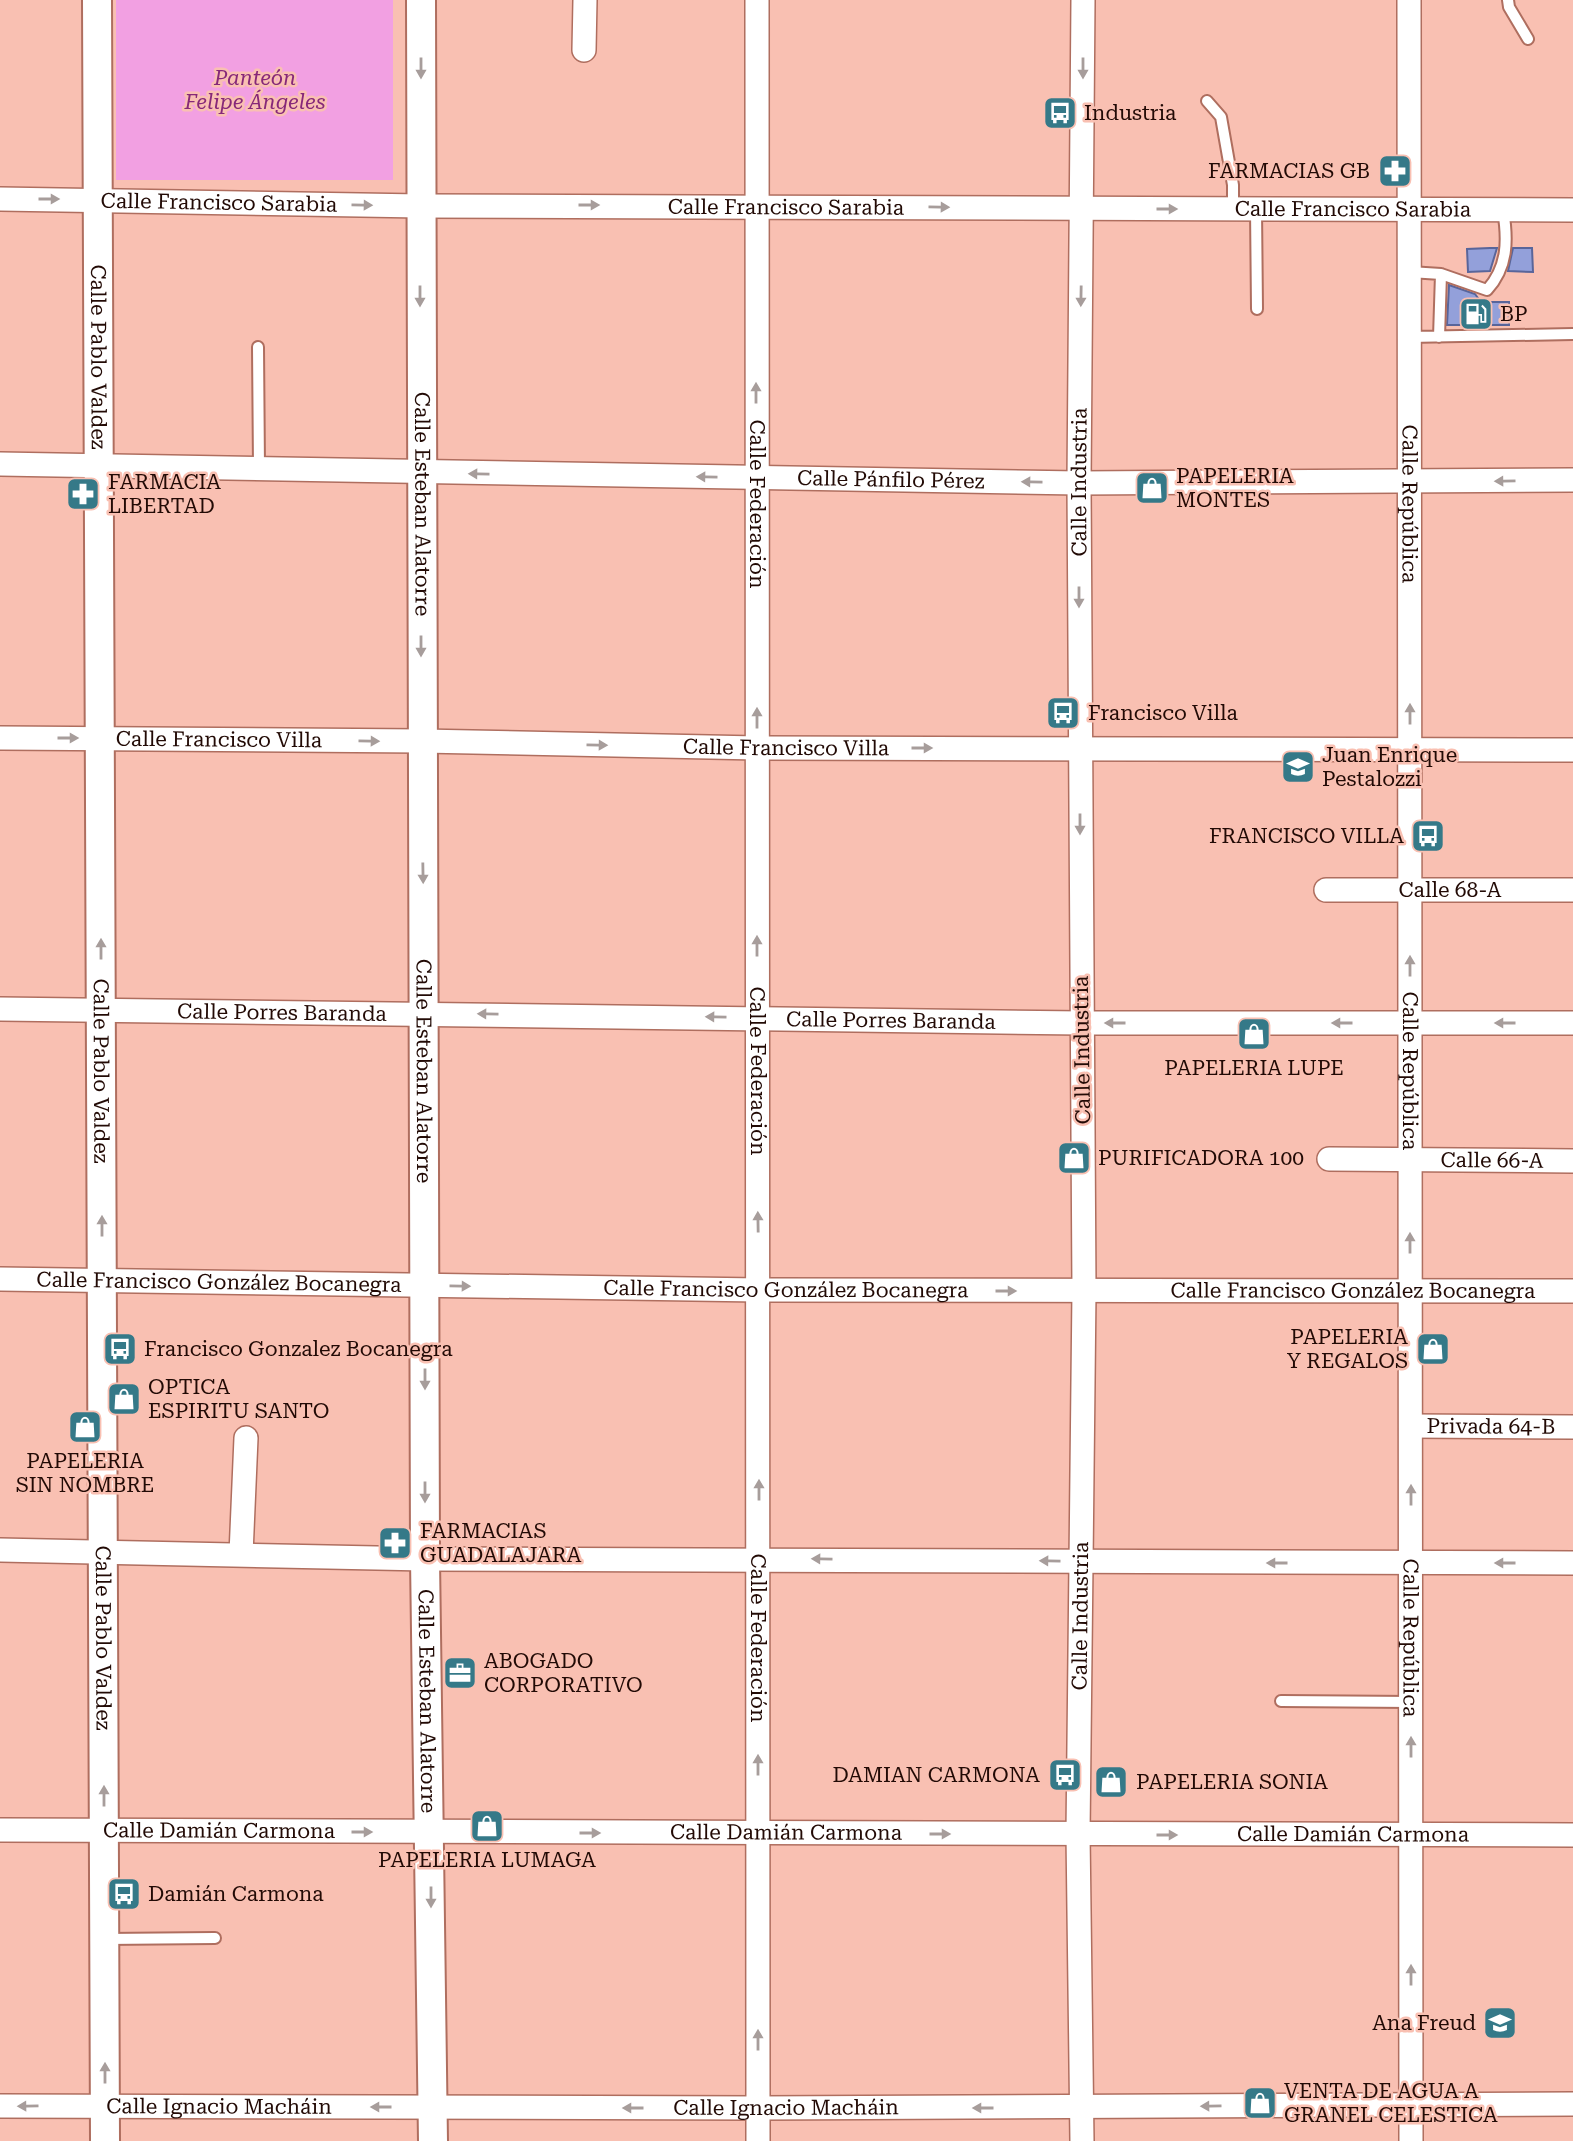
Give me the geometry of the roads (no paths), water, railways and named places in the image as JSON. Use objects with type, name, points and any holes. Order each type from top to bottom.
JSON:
[{"type":"street","name":"Calle Pablo Valdez","points":[[97,0],[105,2141]]},
{"type":"street","name":"Calle Esteban Alatorre","points":[[421,0],[425,1559],[433,2141]]},
{"type":"street","points":[[584,0],[584,50]]},
{"type":"street","name":"Calle Federación","points":[[757,0],[758,2141]]},
{"type":"street","name":"Calle Industria","points":[[1082,2141],[1079,1835],[1084,1562],[1084,1291],[1079,483],[1083,0]]},
{"type":"street","name":"Calle República","points":[[1409,0],[1412,2141]]},
{"type":"street","name":"Calle Francisco Sarabia","points":[[0,199],[421,206],[756,205],[1573,210]]},
{"type":"street","name":"Calle Pánfilo Pérez","points":[[0,464],[1079,483],[1573,480]]},
{"type":"street","name":"Calle Francisco Villa","points":[[0,738],[422,741],[757,748],[1573,750]]},
{"type":"street","name":"Calle 68-A","points":[[1326,890],[1573,890]]},
{"type":"street","name":"Calle Porres Baranda","points":[[0,1009],[1082,1023],[1573,1023]]},
{"type":"street","name":"Calle 66-A","points":[[1329,1159],[1573,1161]]},
{"type":"street","name":"Calle Francisco González Bocanegra","points":[[0,1279],[759,1290],[1573,1291]]},
{"type":"street","name":"Privada 64-B","points":[[1410,1426],[1573,1427]]},
{"type":"street","points":[[241,1554],[246,1438]]},
{"type":"street","points":[[0,1550],[103,1550],[425,1559],[759,1558],[1573,1563]]},
{"type":"street","name":"Calle Damián Carmona","points":[[0,1830],[1573,1835]]},
{"type":"street","name":"Calle Ignacio Macháin","points":[[0,2106],[758,2109],[1573,2104]]},
{"type":"lane","points":[[1508,0],[1509,7],[1528,39]]},
{"type":"lane","points":[[1207,101],[1221,117],[1233,185],[1233,209]]},
{"type":"lane","points":[[1256,209],[1257,309]]},
{"type":"lane","points":[[1410,272],[1441,274],[1487,290],[1500,276],[1508,238],[1503,210]]},
{"type":"lane","points":[[1439,337],[1441,274]]},
{"type":"lane","points":[[1409,337],[1573,334]]},
{"type":"lane","points":[[258,347],[259,468]]},
{"type":"lane","points":[[1281,1701],[1412,1702]]},
{"type":"lane","points":[[104,1939],[215,1938]]},
{"type":"place","name":"Industria","points":[[1060,113]]},
{"type":"place","name":"FARMACIAS GB","points":[[1395,171]]},
{"type":"place","name":"BP","points":[[1476,314]]},
{"type":"place","name":"PAPELERIA MONTES","points":[[1152,488]]},
{"type":"place","name":"FARMACIA LIBERTAD","points":[[83,494]]},
{"type":"place","name":"Francisco Villa","points":[[1063,713]]},
{"type":"place","name":"Juan Enrique Pestalozzi","points":[[1298,767]]},
{"type":"place","name":"FRANCISCO VILLA","points":[[1428,836]]},
{"type":"place","name":"PAPELERIA LUPE","points":[[1254,1034]]},
{"type":"place","name":"PURIFICADORA 100","points":[[1074,1158]]},
{"type":"place","name":"Francisco Gonzalez Bocanegra","points":[[120,1349]]},
{"type":"place","name":"PAPELERIA Y REGALOS","points":[[1433,1349]]},
{"type":"place","name":"OPTICA ESPIRITU SANTO","points":[[124,1399]]},
{"type":"place","name":"PAPELERIA SIN NOMBRE","points":[[85,1427]]},
{"type":"place","name":"FARMACIAS GUADALAJARA","points":[[395,1543]]},
{"type":"place","name":"ABOGADO CORPORATIVO","points":[[460,1673]]},
{"type":"place","name":"DAMIAN CARMONA","points":[[1065,1775]]},
{"type":"place","name":"PAPELERIA SONIA","points":[[1111,1782]]},
{"type":"place","name":"PAPELERIA LUMAGA","points":[[487,1826]]},
{"type":"place","name":"Damián Carmona","points":[[124,1894]]},
{"type":"place","name":"Ana Freud","points":[[1500,2023]]},
{"type":"place","name":"VENTA DE AGUA A GRANEL CELESTICA","points":[[1260,2103]]},
{"type":"park label","name":"Panteón Felipe Ángeles","points":[[255,90]]}]
